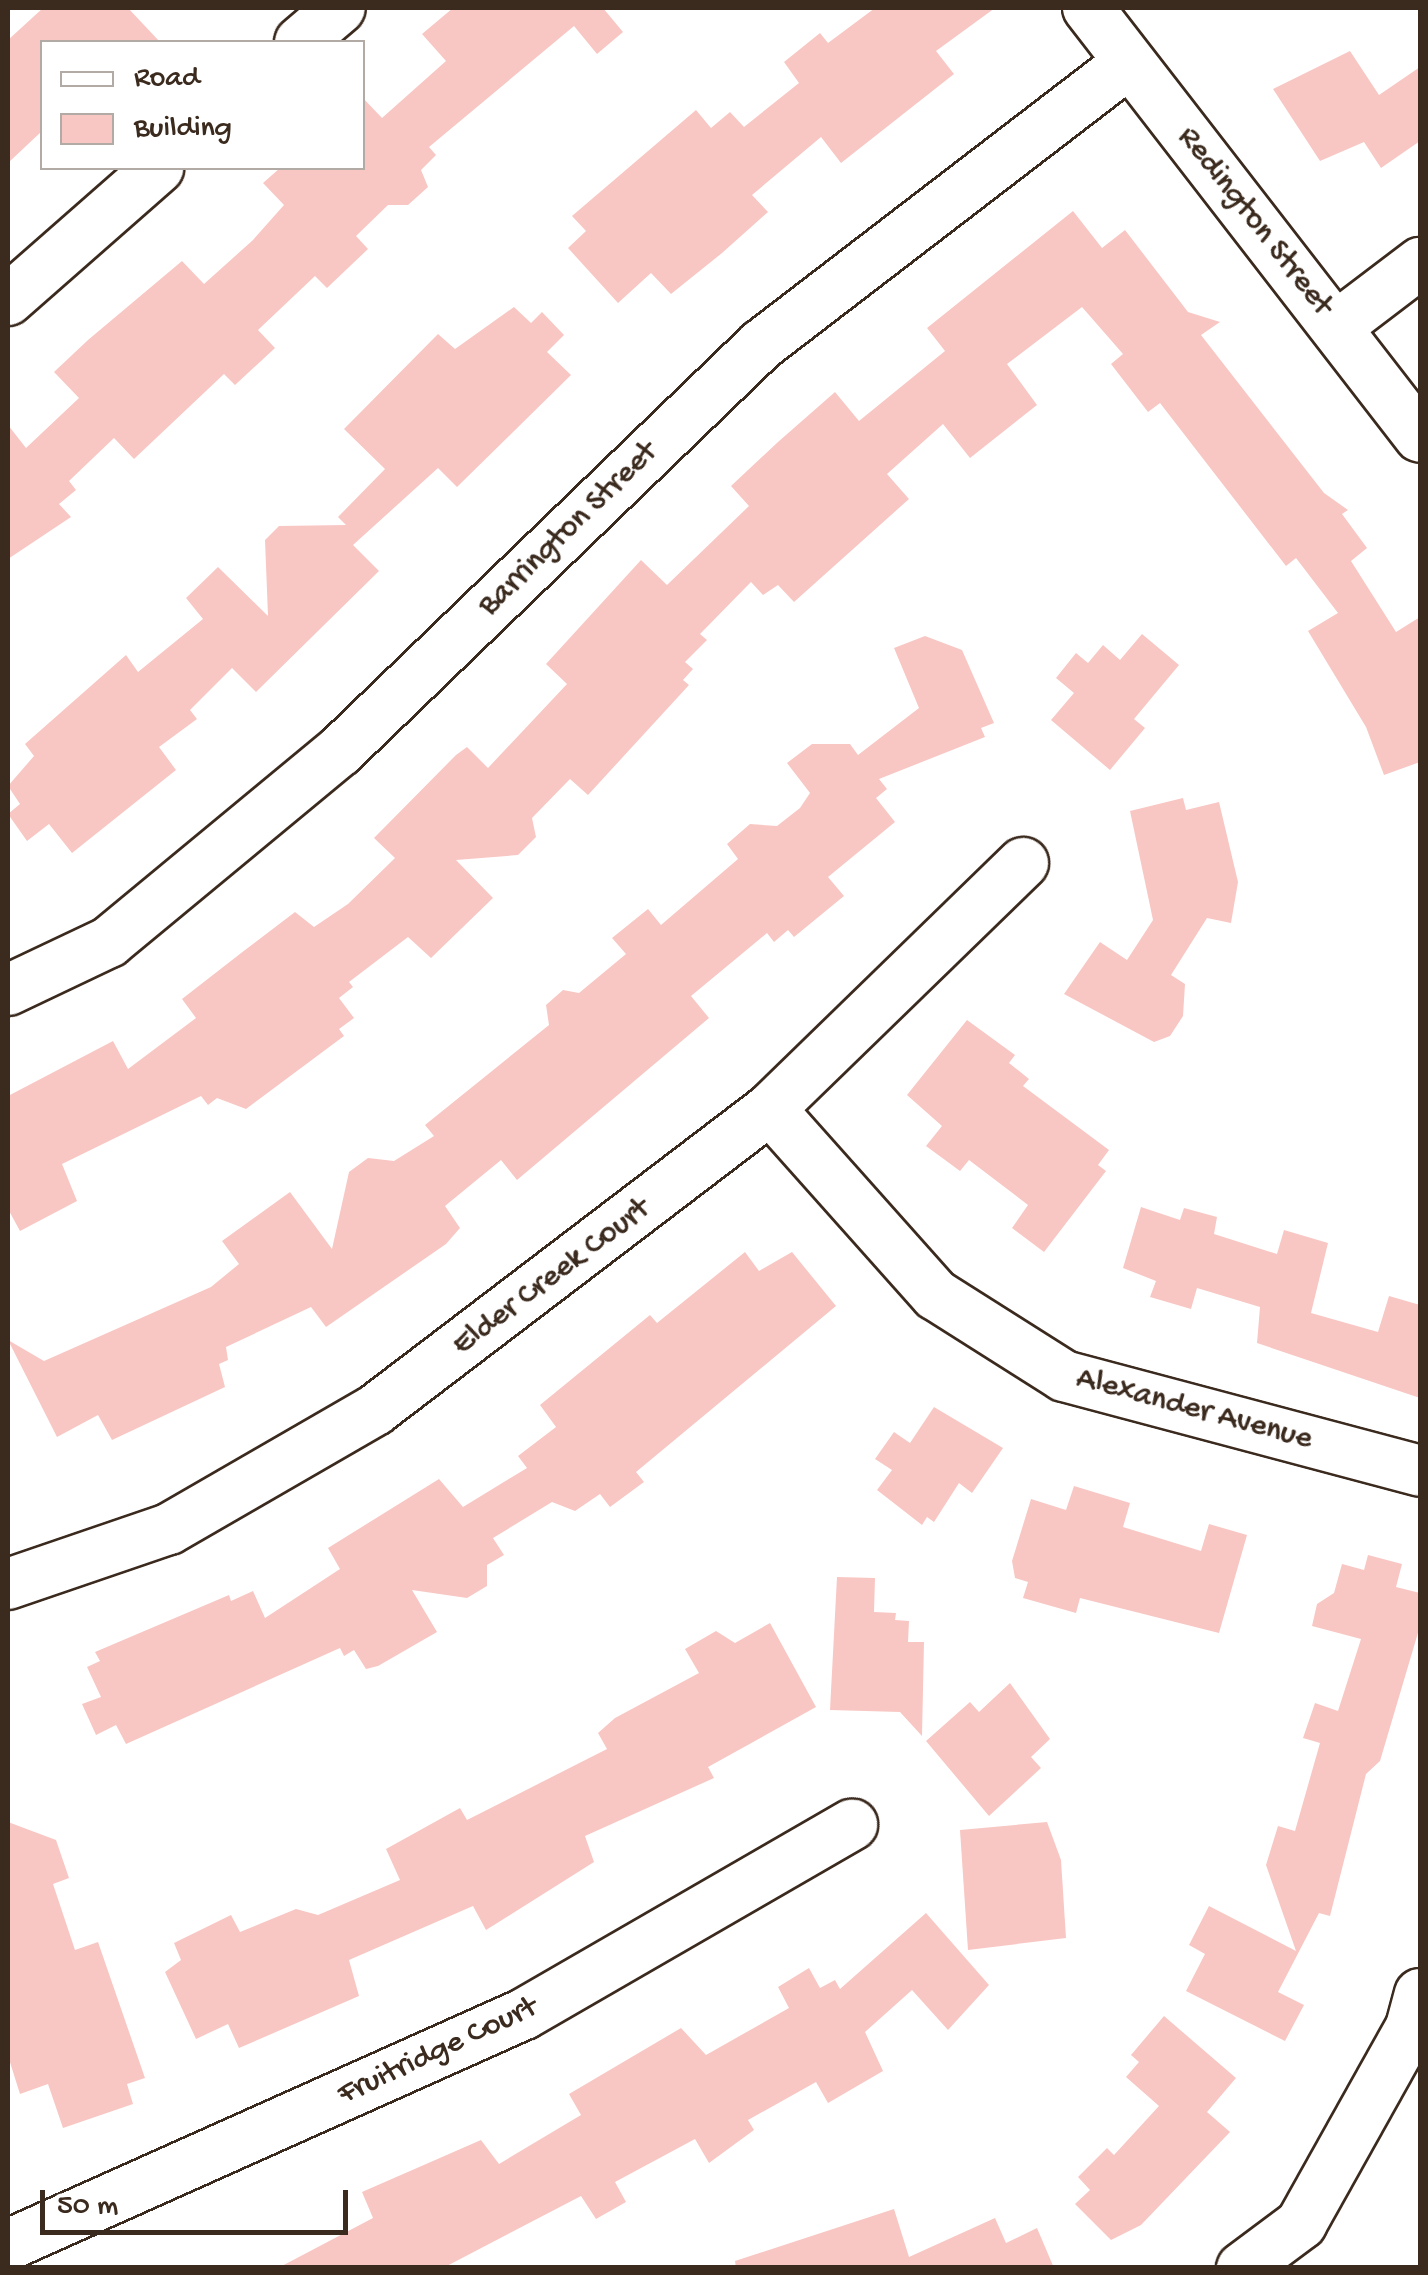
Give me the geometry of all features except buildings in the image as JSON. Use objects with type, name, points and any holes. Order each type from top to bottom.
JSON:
[{"type":"street","points":[[302,40],[340,8]]},
{"type":"street","name":"Redington Street","points":[[1088,8],[1420,437]]},
{"type":"street","name":"Barrington Street","points":[[8,990],[108,942],[278,802],[762,345],[1130,63]]},
{"type":"street","points":[[8,300],[156,170]]},
{"type":"street","points":[[1336,327],[1420,264]]},
{"type":"street","name":"Elder Creek Court","points":[[8,1584],[169,1528],[375,1410],[770,1110],[1023,862]]},
{"type":"street","name":"Alexander Avenue","points":[[770,1110],[936,1295],[1064,1376],[1420,1471]]},
{"type":"street","name":"Fruitridge Court","points":[[8,2245],[524,2014],[852,1825]]},
{"type":"street","points":[[1242,2268],[1301,2224],[1411,2027],[1420,1994]]}]
